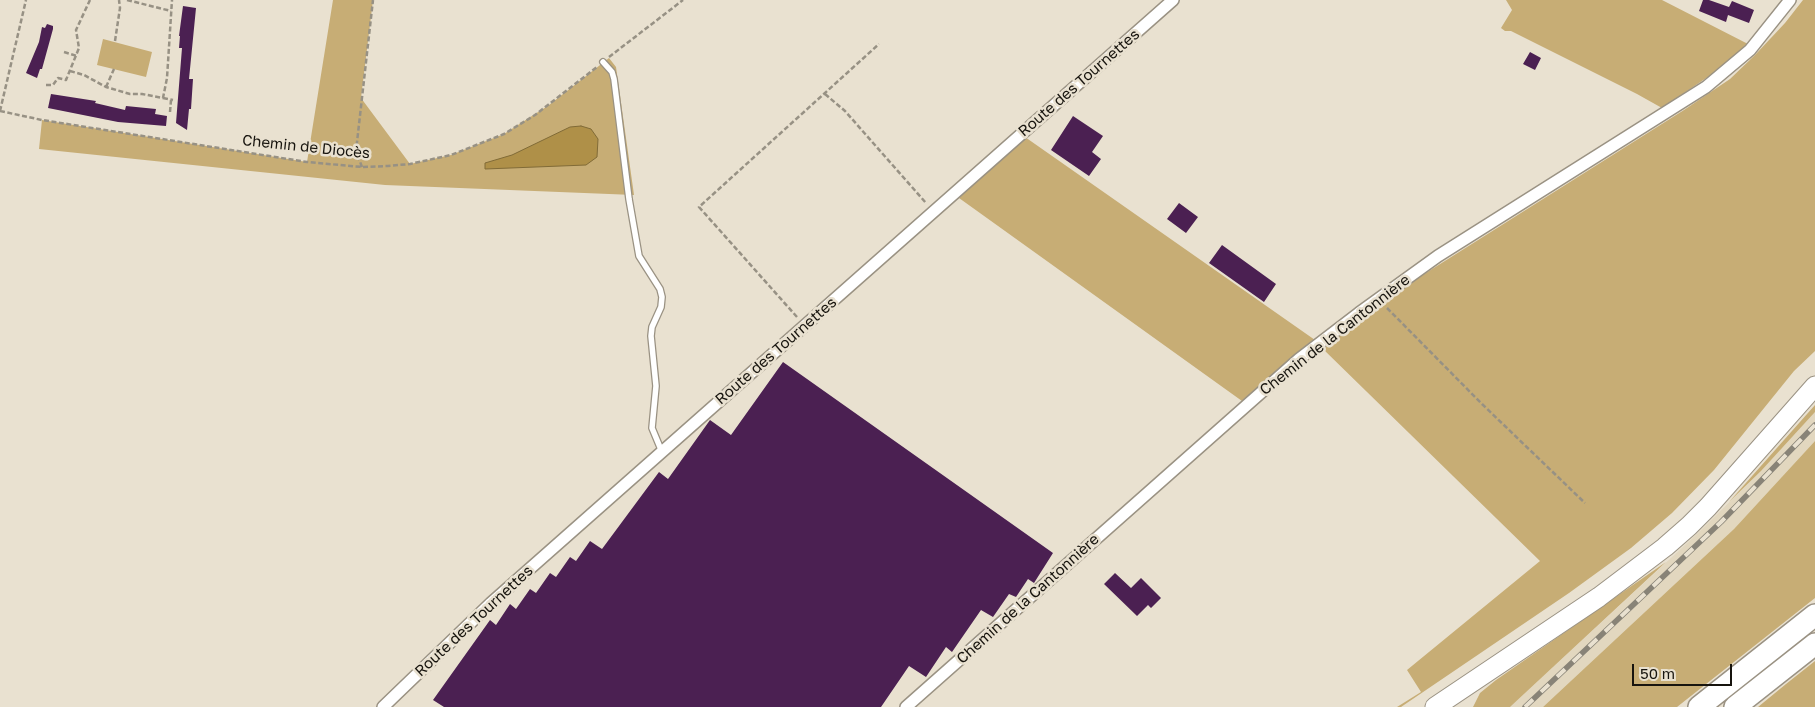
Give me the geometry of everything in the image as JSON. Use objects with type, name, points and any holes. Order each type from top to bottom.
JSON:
[{"type":"highway","points":[[1699,707],[1815,615]]},
{"type":"highway","points":[[1735,707],[1815,644]]},
{"type":"main road","points":[[1435,707],[1599,597],[1671,542],[1708,507],[1815,386]]},
{"type":"street","name":"Route des Tournettes","points":[[383,707],[491,603],[1173,0]]},
{"type":"street","name":"Chemin de la Cantonnière","points":[[906,707],[1299,359],[1378,298],[1477,230],[1706,87],[1750,50],[1790,0]]},
{"type":"lane","points":[[603,62],[612,72],[614,78],[629,199],[639,256],[660,290],[662,297],[661,307],[652,327],[651,336],[656,380],[652,428],[662,452]]},
{"type":"path","points":[[0,111],[26,0]]},
{"type":"path","points":[[46,85],[53,85],[58,78],[66,80],[80,45],[76,36],[76,30],[90,0]]},
{"type":"path","points":[[115,41],[120,8],[119,0]]},
{"type":"path","points":[[127,0],[171,11]]},
{"type":"path","points":[[164,98],[172,0]]},
{"type":"path","points":[[362,167],[356,151],[373,0]]},
{"type":"path","name":"Chemin de Diocès","points":[[0,111],[42,120],[307,162],[362,167],[430,161],[487,142],[535,115],[683,0]]},
{"type":"path","points":[[805,325],[699,207],[879,44]]},
{"type":"path","points":[[64,52],[77,56]]},
{"type":"path","points":[[106,87],[114,69]]},
{"type":"path","points":[[70,72],[84,75],[106,87],[130,94],[142,94],[172,100],[170,112]]},
{"type":"path","points":[[825,94],[845,111],[933,212]]},
{"type":"path","points":[[1378,298],[1482,404],[1585,503]]},
{"type":"shaded area","points":[[333,0],[373,0],[361,98],[410,164],[451,155],[504,134],[549,105],[609,58],[616,67],[634,195],[385,185],[39,149],[42,120],[307,162]]},
{"type":"shaded area","points":[[1506,0],[1662,0],[1748,44],[1724,66],[1662,108],[1511,31],[1505,31],[1501,28],[1512,10]]},
{"type":"shaded area","points":[[1803,0],[1815,0],[1815,351],[1794,371],[1714,470],[1672,513],[1631,548],[1569,593],[1401,707],[1397,707],[1421,692],[1407,670],[1540,561],[1323,349],[1391,295],[1730,79],[1785,23]]},
{"type":"shaded area","points":[[103,39],[152,52],[146,77],[97,65]]},
{"type":"shaded area","points":[[581,126],[591,129],[598,139],[597,157],[586,165],[485,169],[485,163],[512,155],[570,127]]},
{"type":"shaded area","points":[[1025,137],[1315,340],[1242,401],[959,198]]},
{"type":"shaded area","points":[[1815,405],[1815,412],[1761,471],[1729,502]]},
{"type":"shaded area","points":[[1815,412],[1815,441],[1734,529],[1543,707],[1510,707],[1698,533],[1761,471]]},
{"type":"shaded area","points":[[1815,441],[1815,598],[1677,707],[1543,707],[1734,529]]},
{"type":"shaded area","points":[[1666,562],[1510,707],[1473,707],[1480,693],[1496,680]]},
{"type":"shaded area","points":[[1815,661],[1815,707],[1758,707],[1786,684]]},
{"type":"building","points":[[1703,0],[1709,0],[1729,7],[1732,1],[1754,10],[1749,23],[1728,15],[1726,22],[1699,11]]},
{"type":"building","points":[[183,6],[196,8],[189,79],[193,79],[191,109],[189,109],[187,130],[176,123],[182,48],[179,48],[179,36]]},
{"type":"building","points":[[47,24],[53,26],[53,29],[42,69],[40,69],[37,78],[26,73],[39,42],[42,27],[45,28]]},
{"type":"building","points":[[1530,52],[1541,58],[1535,70],[1523,64]]},
{"type":"building","points":[[51,94],[96,101],[95,103],[125,110],[126,106],[156,109],[155,114],[167,116],[166,126],[118,122],[48,108]]},
{"type":"building","points":[[1073,116],[1103,136],[1092,152],[1101,159],[1089,176],[1051,150]]},
{"type":"building","points":[[1179,203],[1198,217],[1186,233],[1167,219]]},
{"type":"building","points":[[1222,245],[1276,284],[1264,302],[1209,263]]},
{"type":"building","points":[[783,362],[1053,553],[1034,583],[1028,579],[1016,597],[1009,594],[993,617],[981,610],[952,652],[946,647],[926,677],[909,666],[881,707],[444,707],[433,700],[490,620],[496,625],[510,604],[516,609],[530,589],[536,593],[550,573],[556,577],[570,557],[576,561],[590,541],[602,549],[659,472],[668,479],[710,420],[731,435]]},
{"type":"building","points":[[1115,573],[1131,588],[1141,578],[1161,598],[1151,608],[1148,605],[1137,616],[1104,584]]},
{"type":"railway","points":[[1525,707],[1721,522],[1815,425]]}]
